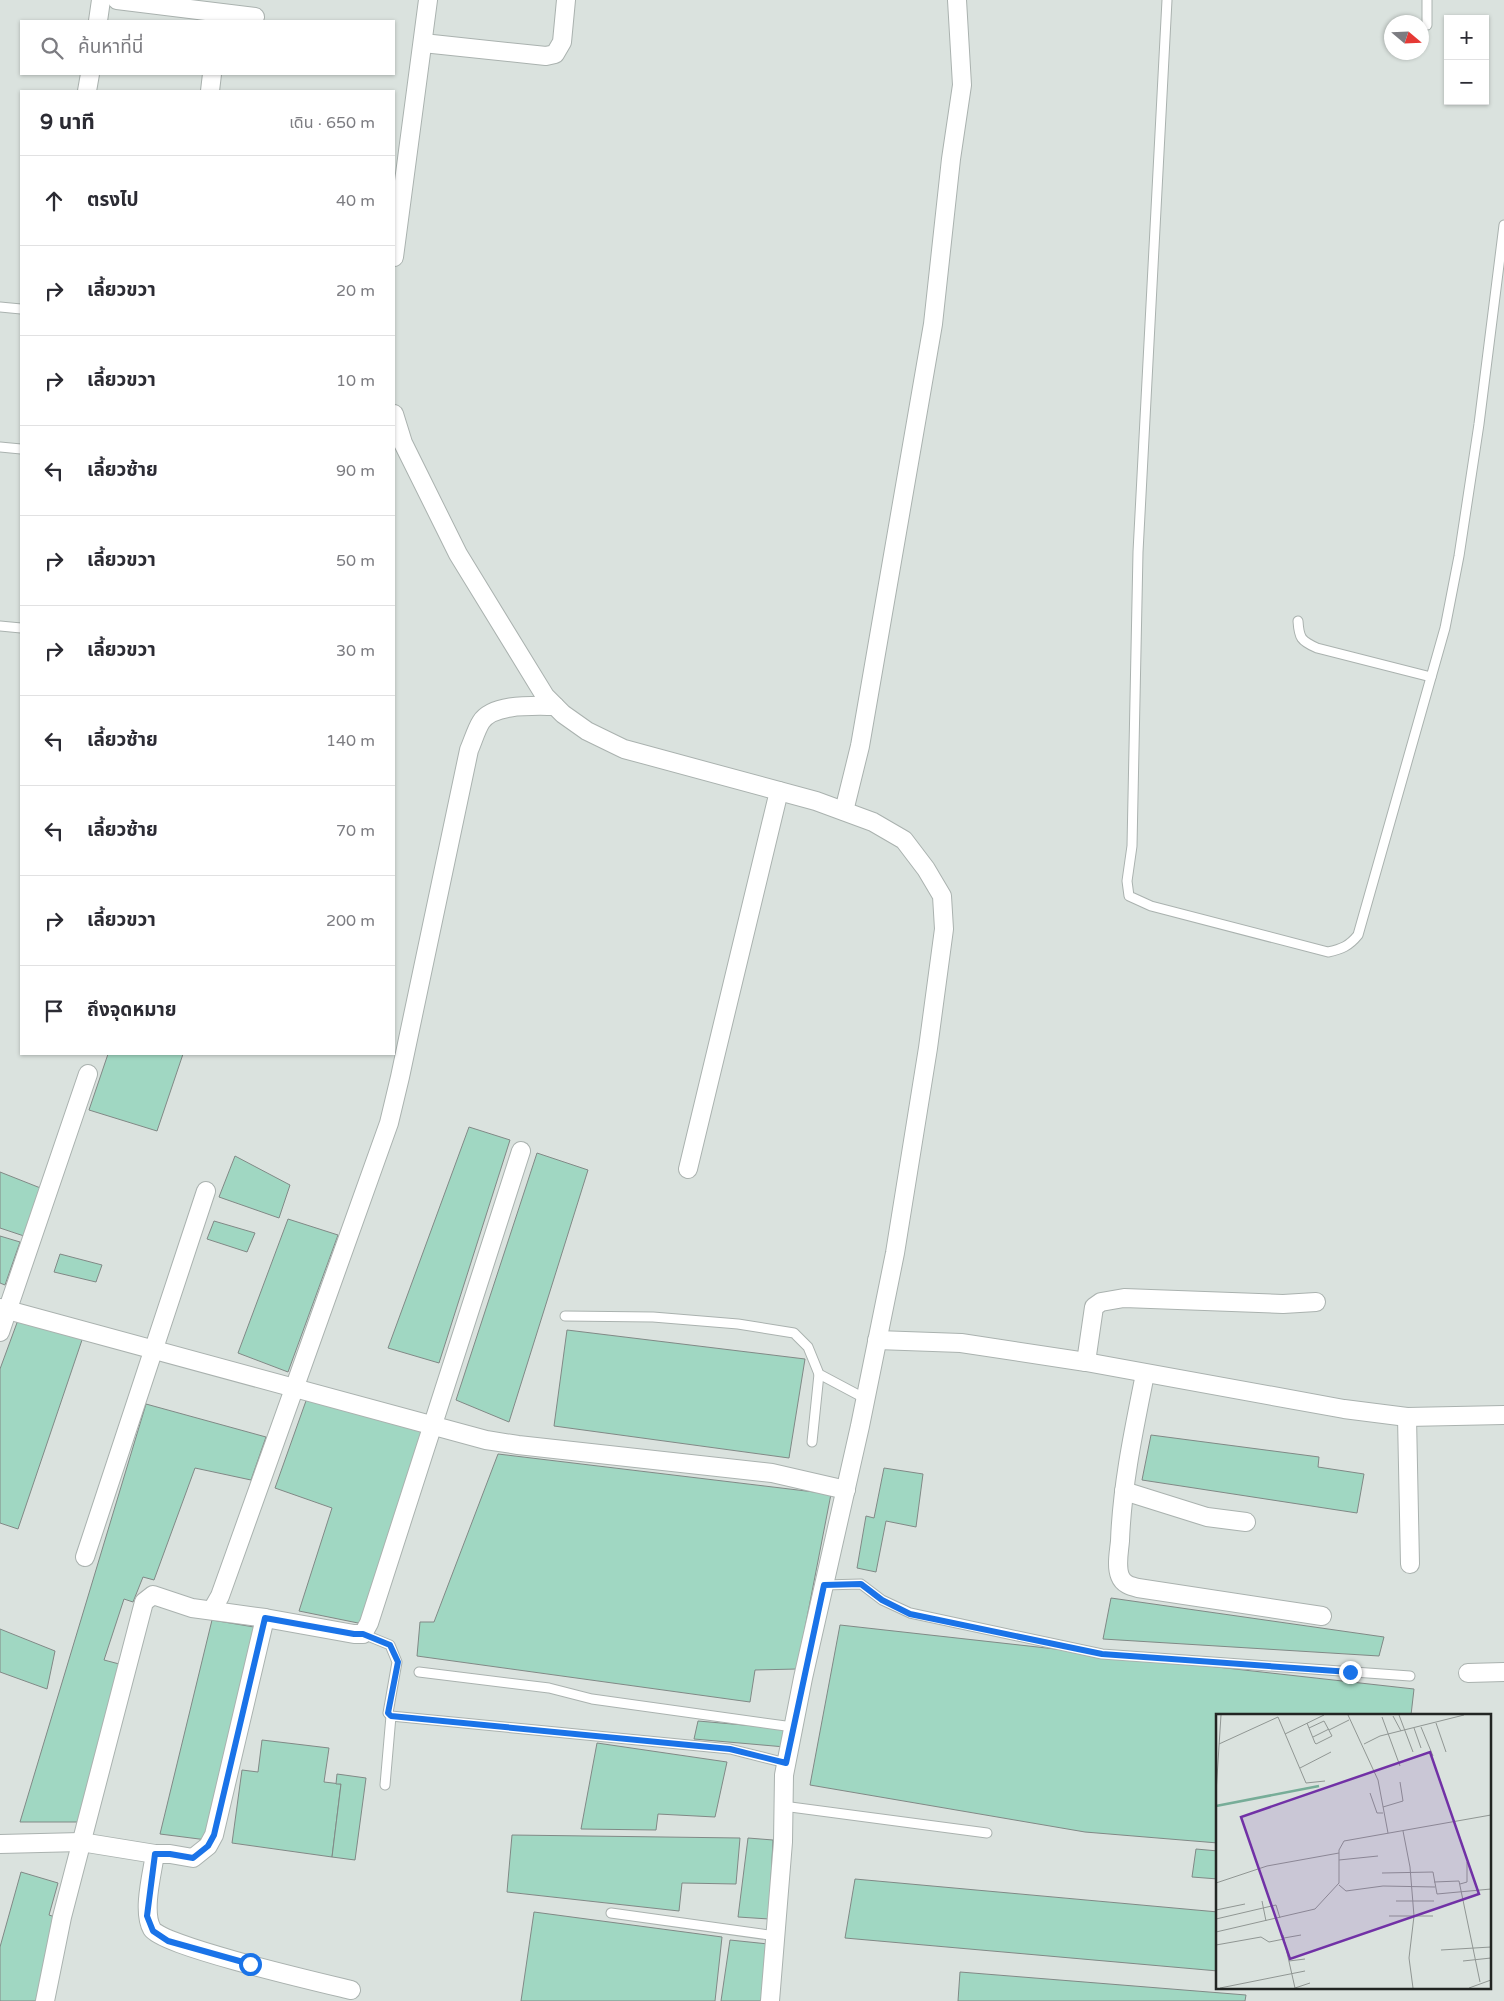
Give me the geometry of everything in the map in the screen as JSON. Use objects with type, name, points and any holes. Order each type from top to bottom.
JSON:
[{"type":"street","points":[[98,20],[101,0]]},
{"type":"street","points":[[118,0],[255,17]]},
{"type":"street","points":[[395,250],[428,0]]},
{"type":"street","points":[[423,43],[546,56],[556,54],[562,42],[566,0]]},
{"type":"street","points":[[844,811],[860,746],[933,324],[951,159],[962,85],[957,0]]},
{"type":"street","points":[[87,90],[90,75]]},
{"type":"street","points":[[210,90],[212,75]]},
{"type":"street","points":[[395,417],[403,443],[458,554],[535,681],[545,696],[555,706],[587,731],[624,749],[816,801],[872,822],[904,840],[926,869],[942,896],[944,929],[895,1252],[866,1399],[786,1763],[783,1842],[770,2001]]},
{"type":"street","points":[[212,1610],[220,1596],[389,1123],[469,750],[482,720],[495,710],[555,706]]},
{"type":"street","points":[[688,1169],[779,791]]},
{"type":"street","points":[[0,1332],[4,1310],[88,1074]]},
{"type":"street","points":[[45,2001],[62,1917],[144,1602],[153,1595],[192,1608],[363,1634],[370,1624],[521,1151]]},
{"type":"street","points":[[85,1557],[206,1190]]},
{"type":"street","points":[[1086,1362],[1094,1307],[1101,1302],[1124,1298],[1283,1304],[1316,1302]]},
{"type":"street","points":[[4,1310],[486,1440],[772,1473],[846,1490]]},
{"type":"street","points":[[877,1340],[961,1343],[1086,1362],[1344,1409],[1410,1417],[1504,1415]]},
{"type":"street","points":[[1145,1374],[1131,1444],[1121,1516],[1119,1563],[1120,1576],[1126,1585],[1322,1616]]},
{"type":"street","points":[[1410,1417],[1410,1564]]},
{"type":"street","points":[[1124,1491],[1206,1517],[1246,1522]]},
{"type":"street","points":[[0,1844],[81,1842],[193,1858],[208,1846],[214,1835],[265,1618]]},
{"type":"street","points":[[1468,1673],[1504,1672]]},
{"type":"street","points":[[155,1854],[147,1916],[153,1931],[168,1941],[351,1990]]},
{"type":"lane","points":[[1167,0],[1138,552],[1132,846],[1127,880],[1129,896],[1151,906],[1328,952],[1343,949],[1352,944],[1358,935],[1445,628],[1459,556],[1479,424],[1504,225]]},
{"type":"lane","points":[[1427,0],[1427,15]]},
{"type":"lane","points":[[0,307],[20,309]]},
{"type":"lane","points":[[0,447],[20,449]]},
{"type":"lane","points":[[1298,621],[1299,634],[1305,642],[1317,648],[1431,677]]},
{"type":"lane","points":[[0,626],[20,628]]},
{"type":"lane","points":[[565,1316],[653,1317],[738,1324],[794,1333],[808,1347],[819,1374],[812,1442]]},
{"type":"lane","points":[[819,1374],[866,1399]]},
{"type":"lane","points":[[824,1585],[861,1584],[882,1600],[910,1614],[1102,1654],[1410,1676]]},
{"type":"lane","points":[[363,1634],[390,1645],[398,1662],[388,1713],[391,1716],[385,1785]]},
{"type":"lane","points":[[420,1672],[549,1688],[592,1699],[793,1727]]},
{"type":"lane","points":[[391,1716],[730,1749],[786,1763]]},
{"type":"lane","points":[[783,1806],[987,1834]]},
{"type":"lane","points":[[611,1913],[776,1936]]},
{"type":"building","points":[[108,1055],[183,1055],[157,1131],[89,1110]]},
{"type":"building","points":[[469,1127],[510,1140],[439,1363],[388,1348]]},
{"type":"building","points":[[537,1153],[588,1170],[509,1422],[456,1400]]},
{"type":"building","points":[[235,1156],[290,1185],[279,1218],[219,1197]]},
{"type":"building","points":[[0,1172],[43,1189],[27,1237],[0,1228]]},
{"type":"building","points":[[288,1219],[338,1235],[288,1372],[238,1353]]},
{"type":"building","points":[[214,1221],[255,1233],[247,1252],[207,1239]]},
{"type":"building","points":[[0,1236],[20,1242],[5,1285],[0,1283]]},
{"type":"building","points":[[60,1254],[102,1265],[96,1282],[54,1272]]},
{"type":"building","points":[[18,1320],[83,1337],[18,1529],[0,1523],[0,1369]]},
{"type":"building","points":[[567,1330],[805,1359],[789,1458],[554,1426]]},
{"type":"building","points":[[307,1398],[423,1432],[363,1624],[299,1611],[332,1508],[275,1488]]},
{"type":"building","points":[[146,1404],[266,1437],[251,1480],[195,1468],[154,1580],[143,1577],[133,1602],[124,1599],[104,1660],[123,1665],[80,1822],[20,1822]]},
{"type":"building","points":[[1151,1435],[1319,1457],[1318,1467],[1364,1474],[1357,1513],[1142,1480]]},
{"type":"building","points":[[498,1454],[831,1494],[797,1669],[755,1670],[750,1702],[417,1656],[420,1622],[434,1622]]},
{"type":"building","points":[[884,1468],[923,1474],[916,1527],[886,1521],[876,1572],[857,1568],[866,1516],[874,1518]]},
{"type":"building","points":[[1111,1598],[1384,1637],[1379,1656],[1103,1639]]},
{"type":"building","points":[[212,1620],[254,1627],[207,1840],[160,1834]]},
{"type":"building","points":[[840,1625],[1414,1689],[1411,1714],[1216,1714],[1216,1843],[1085,1832],[810,1785]]},
{"type":"building","points":[[0,1629],[55,1651],[47,1689],[0,1672]]},
{"type":"building","points":[[698,1721],[789,1729],[785,1747],[694,1739]]},
{"type":"building","points":[[262,1740],[329,1748],[324,1782],[341,1784],[332,1857],[232,1843],[242,1770],[258,1772]]},
{"type":"building","points":[[597,1743],[727,1762],[715,1817],[658,1814],[656,1830],[581,1829]]},
{"type":"building","points":[[337,1774],[366,1778],[355,1860],[332,1857],[341,1784],[336,1784]]},
{"type":"building","points":[[512,1835],[740,1838],[736,1884],[682,1883],[679,1911],[507,1892]]},
{"type":"building","points":[[748,1838],[773,1840],[769,1919],[738,1917]]},
{"type":"building","points":[[1196,1849],[1216,1851],[1216,1879],[1192,1877]]},
{"type":"building","points":[[21,1872],[58,1883],[49,1915],[55,1917],[40,2001],[0,2001],[0,1947]]},
{"type":"building","points":[[855,1879],[1216,1912],[1216,1971],[845,1938]]},
{"type":"building","points":[[534,1912],[722,1937],[715,2001],[521,2001]]},
{"type":"building","points":[[730,1940],[768,1944],[761,2001],[721,2001]]},
{"type":"building","points":[[960,1972],[1246,1995],[1245,2001],[958,2001]]},
{"type":"route","points":[[250,1964],[168,1941],[153,1931],[147,1916],[155,1854],[170,1854],[193,1858],[208,1846],[214,1835],[265,1618],[363,1634],[390,1645],[398,1662],[388,1713],[391,1716],[730,1749],[786,1763],[824,1585],[861,1584],[882,1600],[910,1614],[1102,1654],[1350,1672]]}]
